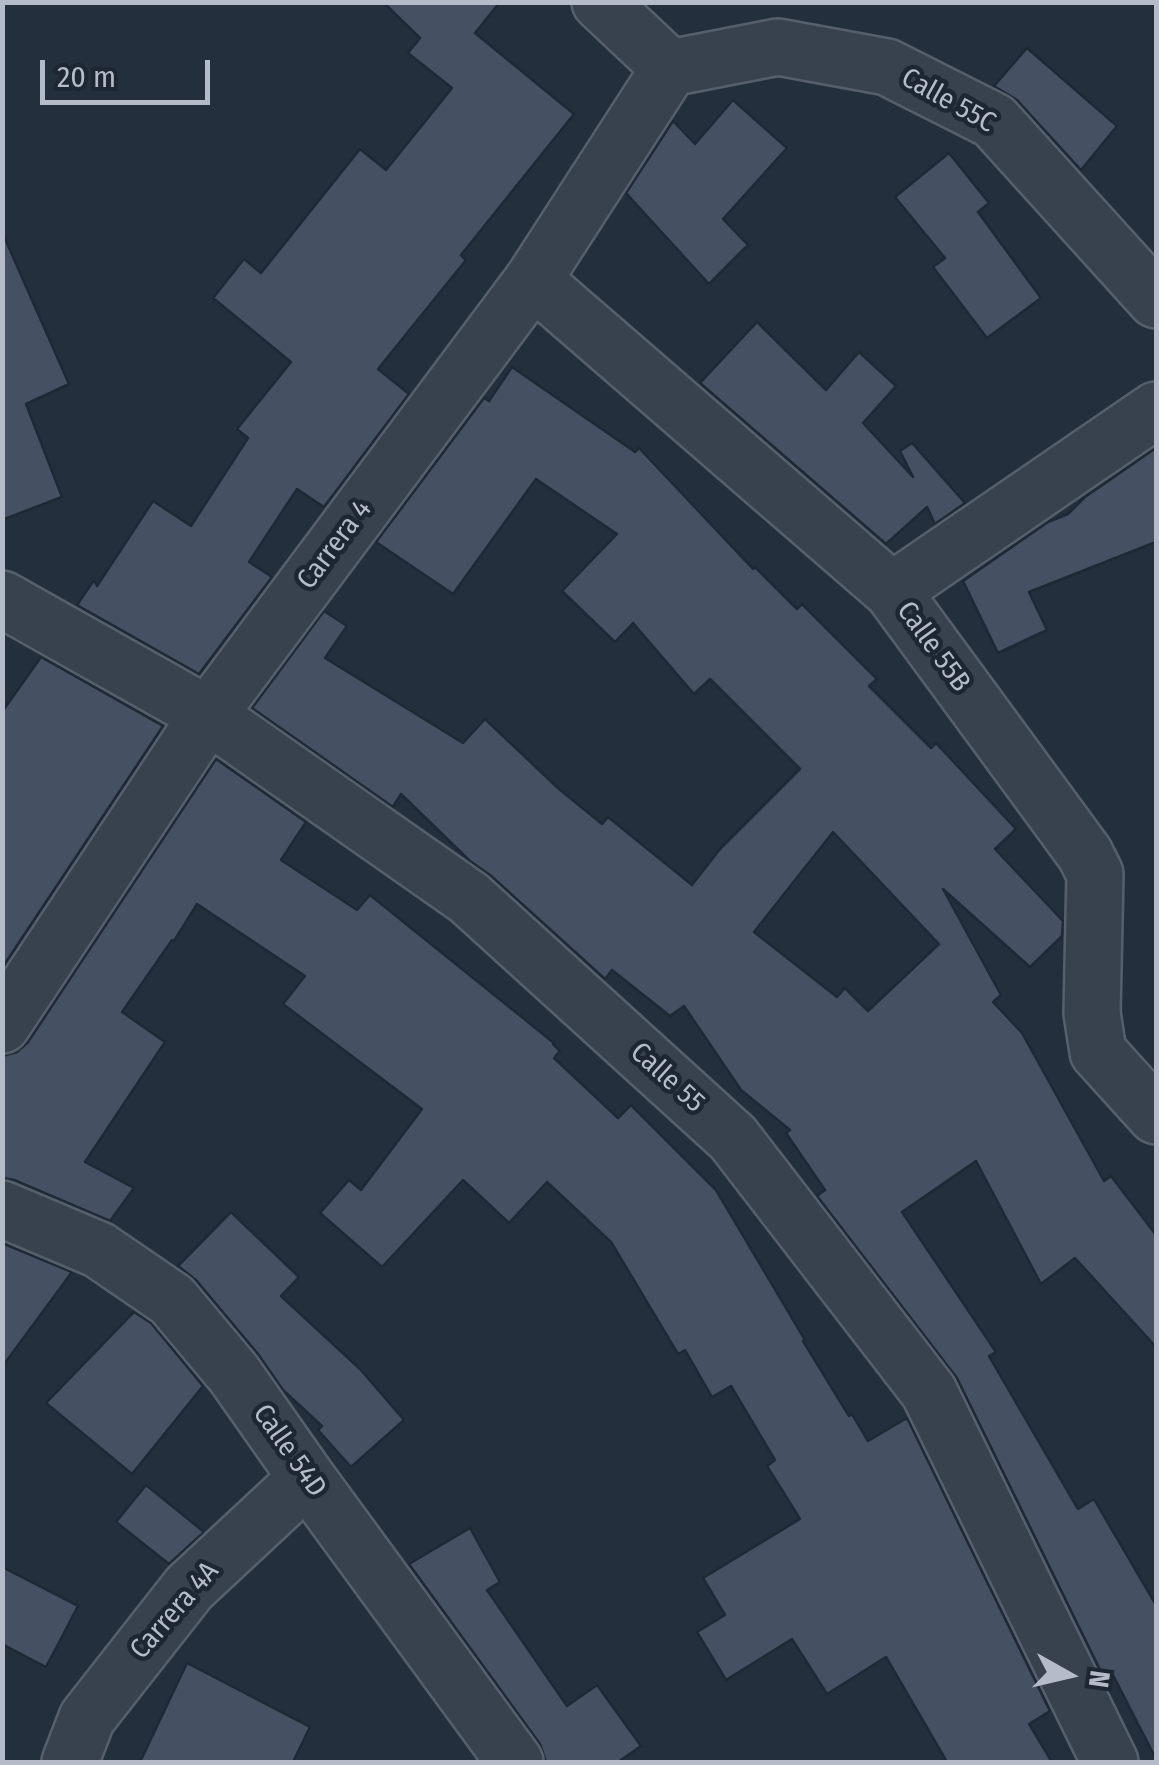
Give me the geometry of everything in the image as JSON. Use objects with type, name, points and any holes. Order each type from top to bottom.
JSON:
[{"type":"street","points":[[600,2],[670,68]]},
{"type":"street","name":"Calle 55C","points":[[670,68],[778,46],[887,68],[994,121],[1156,300]]},
{"type":"street","name":"Carrera 4","points":[[2,1025],[208,715],[532,280],[670,68]]},
{"type":"street","name":"Calle 55B","points":[[532,280],[892,592],[1095,874],[1092,1013],[1098,1052],[1156,1116]]},
{"type":"street","points":[[892,592],[1156,410]]},
{"type":"street","name":"Calle 55","points":[[2,599],[208,715],[470,898],[732,1138],[929,1392],[1110,1762]]},
{"type":"street","name":"Calle 54D","points":[[2,1209],[99,1250],[172,1300],[234,1374],[515,1762]]},
{"type":"street","name":"Carrera 4A","points":[[70,1762],[86,1718],[189,1588],[306,1478]]},
{"type":"building","points":[[383,2],[500,2],[475,33],[574,114],[461,255],[466,260],[378,369],[409,394],[324,507],[297,489],[249,562],[272,577],[199,674],[77,605],[94,580],[97,586],[153,501],[191,526],[248,438],[237,429],[291,362],[213,298],[244,259],[261,273],[360,149],[386,170],[452,88],[408,53],[420,38]]},
{"type":"building","points":[[1027,48],[1117,126],[1081,170],[1017,100],[994,86]]},
{"type":"building","points":[[733,100],[787,148],[723,219],[748,245],[709,284],[626,193],[673,121],[695,144]]},
{"type":"building","points":[[949,153],[989,203],[978,212],[1041,298],[987,338],[933,267],[945,258],[895,197]]},
{"type":"building","points":[[2,232],[69,384],[26,404],[62,497],[2,520]]},
{"type":"building","points":[[757,322],[826,390],[859,352],[896,386],[863,423],[913,477],[900,451],[912,443],[965,503],[935,524],[927,507],[886,544],[700,383]]},
{"type":"building","points":[[512,367],[635,452],[639,448],[753,569],[797,609],[802,604],[877,679],[869,686],[931,748],[936,743],[1016,829],[995,849],[1063,921],[1062,936],[1030,967],[943,889],[1001,995],[993,1002],[1022,1033],[1104,1181],[1111,1176],[1156,1235],[1156,1347],[1075,1258],[1041,1284],[976,1161],[902,1212],[996,1352],[989,1356],[1078,1509],[1094,1499],[1156,1605],[1156,1759],[1112,1673],[1104,1678],[957,1378],[817,1196],[825,1190],[786,1133],[790,1130],[741,1090],[684,1006],[670,1016],[612,970],[605,979],[470,861],[401,794],[393,807],[252,708],[324,611],[347,626],[325,658],[463,743],[485,719],[602,824],[608,817],[692,885],[720,849],[800,769],[710,679],[694,694],[633,623],[615,642],[562,591],[617,534],[536,479],[453,594],[376,542],[484,398],[489,401]],"holes":[[[833,832],[939,944],[868,1011],[845,988],[837,997],[754,932]]]},
{"type":"building","points":[[1156,448],[1156,542],[1029,592],[1047,630],[998,653],[963,581],[1048,522],[1068,514],[1085,497]]},
{"type":"building","points":[[41,657],[163,726],[2,968],[2,712]]},
{"type":"building","points":[[216,759],[306,822],[281,860],[357,910],[370,895],[554,1043],[560,1051],[554,1058],[618,1118],[631,1105],[716,1190],[803,1341],[868,1441],[907,1418],[1050,1711],[1029,1724],[1052,1762],[947,1762],[886,1657],[827,1694],[792,1639],[726,1680],[697,1632],[725,1615],[703,1578],[800,1519],[767,1466],[775,1460],[731,1386],[712,1397],[685,1350],[678,1354],[611,1242],[547,1182],[509,1223],[463,1180],[382,1267],[320,1213],[349,1180],[361,1190],[422,1109],[283,1004],[305,976],[197,904],[122,1012],[165,1042],[85,1162],[134,1188],[110,1221],[2,1178],[2,1056],[17,1052],[28,1042]]},
{"type":"building","points":[[231,1212],[299,1277],[281,1296],[360,1369],[404,1420],[351,1467],[318,1430],[322,1426],[283,1390],[196,1280],[178,1266]]},
{"type":"building","points":[[2,1243],[72,1272],[2,1367]]},
{"type":"building","points":[[134,1312],[151,1323],[203,1386],[132,1474],[46,1403]]},
{"type":"building","points":[[146,1485],[204,1532],[169,1564],[116,1522]]},
{"type":"building","points":[[470,1528],[500,1582],[487,1590],[567,1706],[597,1685],[641,1746],[618,1762],[546,1762],[540,1744],[409,1564]]},
{"type":"building","points":[[2,1567],[78,1606],[46,1667],[2,1644]]},
{"type":"building","points":[[187,1663],[310,1727],[293,1762],[140,1762]]}]
